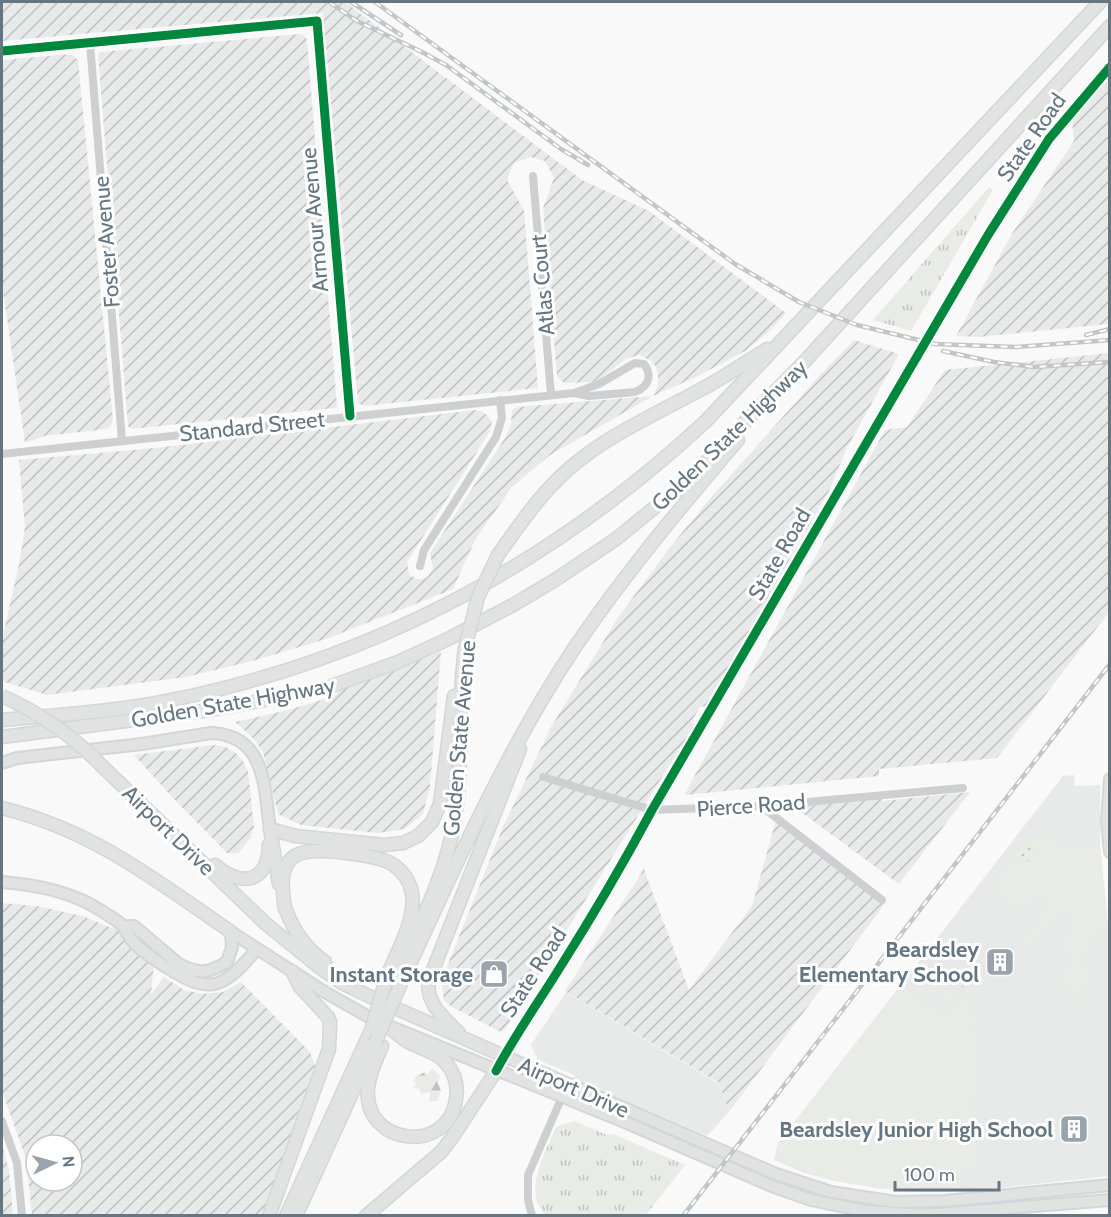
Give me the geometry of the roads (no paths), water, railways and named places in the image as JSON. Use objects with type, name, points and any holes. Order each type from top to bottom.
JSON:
[{"type":"highway","name":"Golden State Highway","points":[[2,720],[148,704],[189,696],[298,667],[358,645],[458,598],[542,551],[638,481],[706,421],[1100,2]]},
{"type":"highway","name":"Golden State Highway","points":[[2,737],[211,710],[323,689],[398,662],[448,639],[555,580],[636,524],[687,482],[805,361],[1110,26]]},
{"type":"highway","name":"Golden State Avenue","points":[[296,1215],[374,1039],[444,864],[452,836],[458,791],[461,686],[465,648],[470,624],[484,584],[498,555],[537,500],[589,452],[627,428],[703,388],[780,341]]},
{"type":"highway","name":"Golden State Avenue","points":[[393,988],[500,774],[573,650],[622,581],[689,497],[805,361]]},
{"type":"highway","points":[[270,829],[295,836],[390,845],[412,839],[424,831],[435,817],[440,804],[456,678],[465,648]]},
{"type":"highway","name":"Airport Drive","points":[[2,696],[58,727],[166,826],[267,924],[319,967],[351,987],[392,1007],[504,1056]]},
{"type":"highway","points":[[464,1038],[434,1006],[429,998],[428,988],[512,773],[530,720]]},
{"type":"highway","name":"Airport Drive","points":[[2,808],[55,824],[120,856],[231,932]]},
{"type":"highway","points":[[166,826],[223,872],[247,878],[258,876],[265,866],[269,854],[270,829]]},
{"type":"highway","points":[[270,829],[285,909],[303,940],[351,987]]},
{"type":"highway","points":[[285,909],[283,886],[285,867],[293,857],[305,852],[371,856],[386,860],[398,868],[411,887],[412,910],[393,988],[374,1039],[368,1089],[369,1103],[382,1125],[400,1135],[420,1136],[434,1132],[445,1123],[454,1109],[457,1094],[454,1077],[441,1058],[406,1041],[386,1025]]},
{"type":"highway","points":[[269,1215],[328,1049],[330,1022],[328,1017],[300,987],[292,971]]},
{"type":"highway","name":"Golden State Avenue","points":[[286,1215],[374,1039]]},
{"type":"highway","points":[[366,1215],[441,1152],[496,1071]]},
{"type":"main road","points":[[2,763],[17,758],[142,744],[211,733],[231,735],[246,745],[257,759],[263,780],[270,829]]},
{"type":"main road","points":[[1110,779],[1108,822],[1110,852]]},
{"type":"main road","points":[[2,882],[53,889],[78,898],[123,926],[131,939],[153,959],[182,978],[199,984],[216,984],[232,977],[257,949]]},
{"type":"main road","points":[[123,926],[134,927],[187,969],[204,972],[213,971],[227,962],[232,947],[231,932]]},
{"type":"main road","name":"Airport Drive","points":[[231,932],[359,1012],[386,1025],[780,1189],[820,1202],[854,1210],[900,1215],[941,1215],[1110,1200]]},
{"type":"main road","name":"Airport Drive","points":[[504,1056],[776,1174],[842,1194],[896,1202],[945,1202],[1110,1185]]},
{"type":"street","name":"Armour Avenue","points":[[90,43],[318,21],[350,416]]},
{"type":"street","points":[[2,51],[90,43]]},
{"type":"street","name":"Foster Avenue","points":[[90,43],[122,441]]},
{"type":"street","name":"State Road","points":[[496,1071],[535,1004],[586,926],[988,235],[1049,139],[1110,67]]},
{"type":"street","name":"Atlas Court","points":[[533,176],[551,395]]},
{"type":"street","name":"Standard Street","points":[[4,453],[574,393],[599,384],[635,363],[644,364],[649,372],[649,381],[635,392],[590,396],[574,393]]},
{"type":"street","points":[[420,566],[424,550],[496,437],[502,418],[500,400]]},
{"type":"street","name":"Pierce Road","points":[[543,777],[652,810],[761,806],[963,788]]},
{"type":"street","points":[[761,806],[882,900]]},
{"type":"street","points":[[532,1215],[528,1200],[528,1175],[562,1097]]},
{"type":"street","points":[[2,1121],[17,1163],[22,1215]]},
{"type":"railway","points":[[329,2],[357,21],[446,65],[561,149],[588,165]]},
{"type":"railway","points":[[351,2],[401,35]]},
{"type":"railway","points":[[375,2],[735,264],[799,302],[857,325],[935,344],[1015,347],[1110,340]]},
{"type":"railway","points":[[1086,335],[1110,329]]},
{"type":"railway","points":[[943,351],[994,362],[1034,367],[1110,362]]},
{"type":"railway","points":[[683,1216],[1110,664]]},
{"type":"place","name":"Beardsley Elementary School","points":[[1000,962]]},
{"type":"place","name":"Instant Storage","points":[[494,974]]},
{"type":"place","name":"Beardsley Junior High School","points":[[1074,1129]]}]
